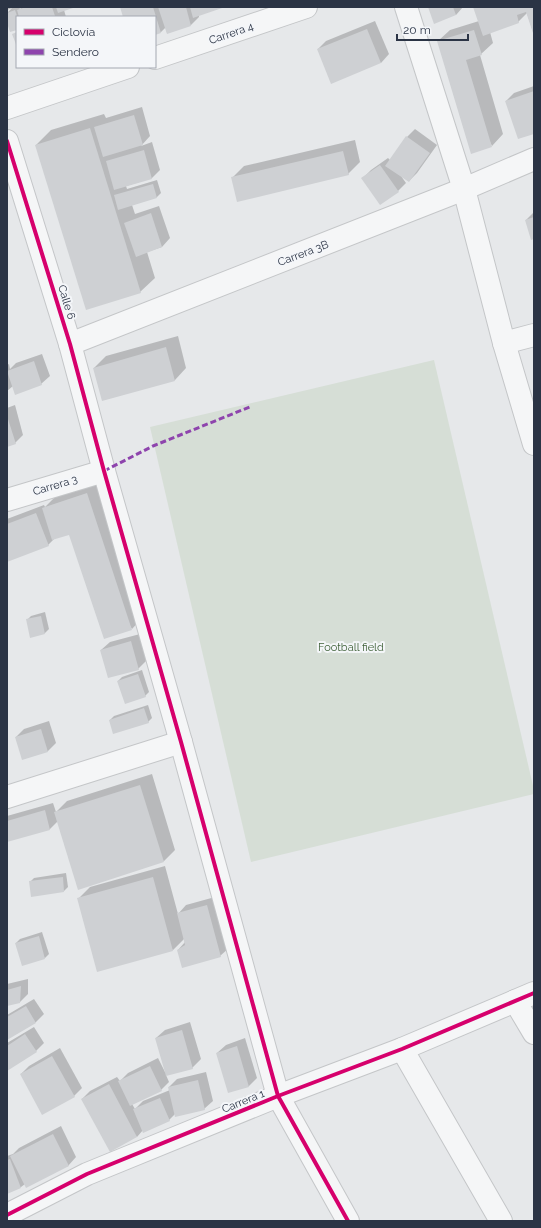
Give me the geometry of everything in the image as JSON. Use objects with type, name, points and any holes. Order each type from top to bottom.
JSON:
[{"type":"street","name":"Carrera 4","points":[[156,58],[306,7]]},
{"type":"street","points":[[406,7],[464,190],[504,343],[534,444]]},
{"type":"street","points":[[7,108],[125,68]]},
{"type":"street","name":"Calle 6","points":[[7,141],[70,344],[278,1096],[348,1221]]},
{"type":"street","name":"Carrera 3B","points":[[70,344],[464,190],[534,159]]},
{"type":"street","points":[[504,343],[534,335]]},
{"type":"street","name":"Carrera 3","points":[[7,500],[104,470]]},
{"type":"street","points":[[7,797],[181,742]]},
{"type":"street","points":[[525,997],[534,1033]]},
{"type":"street","name":"Carrera 1","points":[[7,1215],[87,1174],[278,1096],[402,1049],[525,997]]},
{"type":"street","points":[[402,1049],[501,1221]]},
{"type":"green space","name":"Football field","points":[[434,360],[534,794],[251,862],[150,427]]},
{"type":"building","points":[[26,7],[52,7],[55,16],[19,16],[17,10]]},
{"type":"building","points":[[56,7],[76,7],[58,13]]},
{"type":"building","points":[[120,7],[153,7],[156,16],[123,16]]},
{"type":"building","points":[[158,7],[186,7],[191,26],[167,34]]},
{"type":"building","points":[[190,7],[225,7],[193,18]]},
{"type":"building","points":[[428,7],[453,7],[456,15],[434,24]]},
{"type":"building","points":[[473,7],[534,7],[534,36],[526,12],[517,15],[519,23],[483,36]]},
{"type":"building","points":[[15,10],[17,16],[16,30],[10,32],[7,23],[7,13]]},
{"type":"building","points":[[156,17],[161,33],[156,35]]},
{"type":"building","points":[[367,29],[381,63],[331,84],[317,49]]},
{"type":"building","points":[[474,30],[482,55],[466,60],[492,147],[471,154],[437,41]]},
{"type":"building","points":[[16,32],[16,44],[12,34]]},
{"type":"building","points":[[534,91],[534,134],[518,139],[505,101]]},
{"type":"building","points":[[134,115],[143,145],[103,157],[94,127]]},
{"type":"building","points":[[90,128],[141,293],[86,310],[35,145]]},
{"type":"building","points":[[406,136],[430,153],[409,182],[385,166]]},
{"type":"building","points":[[144,150],[152,179],[114,190],[106,161]]},
{"type":"building","points":[[343,151],[349,175],[237,202],[231,177]]},
{"type":"building","points":[[380,165],[399,192],[380,205],[361,178]]},
{"type":"building","points":[[153,184],[157,198],[118,210],[114,195]]},
{"type":"building","points":[[151,213],[162,247],[136,257],[124,223]]},
{"type":"building","points":[[534,217],[534,239],[531,240],[525,220]]},
{"type":"building","points":[[166,347],[175,381],[102,401],[93,368]]},
{"type":"building","points":[[34,361],[42,385],[15,395],[7,371]]},
{"type":"building","points":[[7,416],[16,444],[7,447]]},
{"type":"building","points":[[87,493],[132,630],[104,639],[69,535],[52,540],[42,508]]},
{"type":"building","points":[[36,513],[49,546],[7,562],[7,524]]},
{"type":"building","points":[[41,616],[45,634],[30,638],[26,619]]},
{"type":"building","points":[[131,641],[139,670],[108,678],[100,650]]},
{"type":"building","points":[[138,674],[146,697],[125,704],[117,681]]},
{"type":"building","points":[[144,708],[149,723],[113,734],[109,720]]},
{"type":"building","points":[[41,729],[48,752],[22,760],[15,737]]},
{"type":"building","points":[[140,785],[164,862],[78,890],[54,812]]},
{"type":"building","points":[[45,810],[50,830],[7,842],[7,821]]},
{"type":"building","points":[[63,877],[64,892],[31,897],[29,881]]},
{"type":"building","points":[[153,877],[173,951],[97,972],[77,898]]},
{"type":"building","points":[[207,905],[221,957],[182,968],[177,950],[185,945],[177,913]]},
{"type":"building","points":[[39,936],[45,959],[22,966],[15,943]]},
{"type":"building","points":[[21,986],[20,1003],[7,1006],[7,990]]},
{"type":"building","points":[[26,1006],[36,1023],[7,1040],[7,1017]]},
{"type":"building","points":[[182,1030],[193,1069],[166,1076],[155,1038]]},
{"type":"building","points":[[25,1034],[37,1052],[7,1071],[7,1046]]},
{"type":"building","points":[[237,1046],[249,1087],[228,1093],[216,1053]]},
{"type":"building","points":[[52,1056],[75,1097],[42,1115],[20,1074]]},
{"type":"building","points":[[150,1066],[162,1091],[130,1106],[118,1081]]},
{"type":"building","points":[[198,1080],[205,1110],[175,1117],[168,1087]]},
{"type":"building","points":[[109,1084],[137,1137],[110,1152],[81,1099]]},
{"type":"building","points":[[160,1098],[170,1121],[143,1133],[133,1109]]},
{"type":"building","points":[[53,1134],[69,1166],[26,1188],[10,1156]]},
{"type":"building","points":[[10,1159],[21,1188],[7,1194],[7,1160]]},
{"type":"marked path","points":[[104,471],[153,446],[252,406]]},
{"type":"cycle path","points":[[7,141],[70,344],[278,1096],[348,1221]]},
{"type":"cycle path","points":[[7,1215],[87,1174],[278,1096],[402,1049],[534,993]]}]
